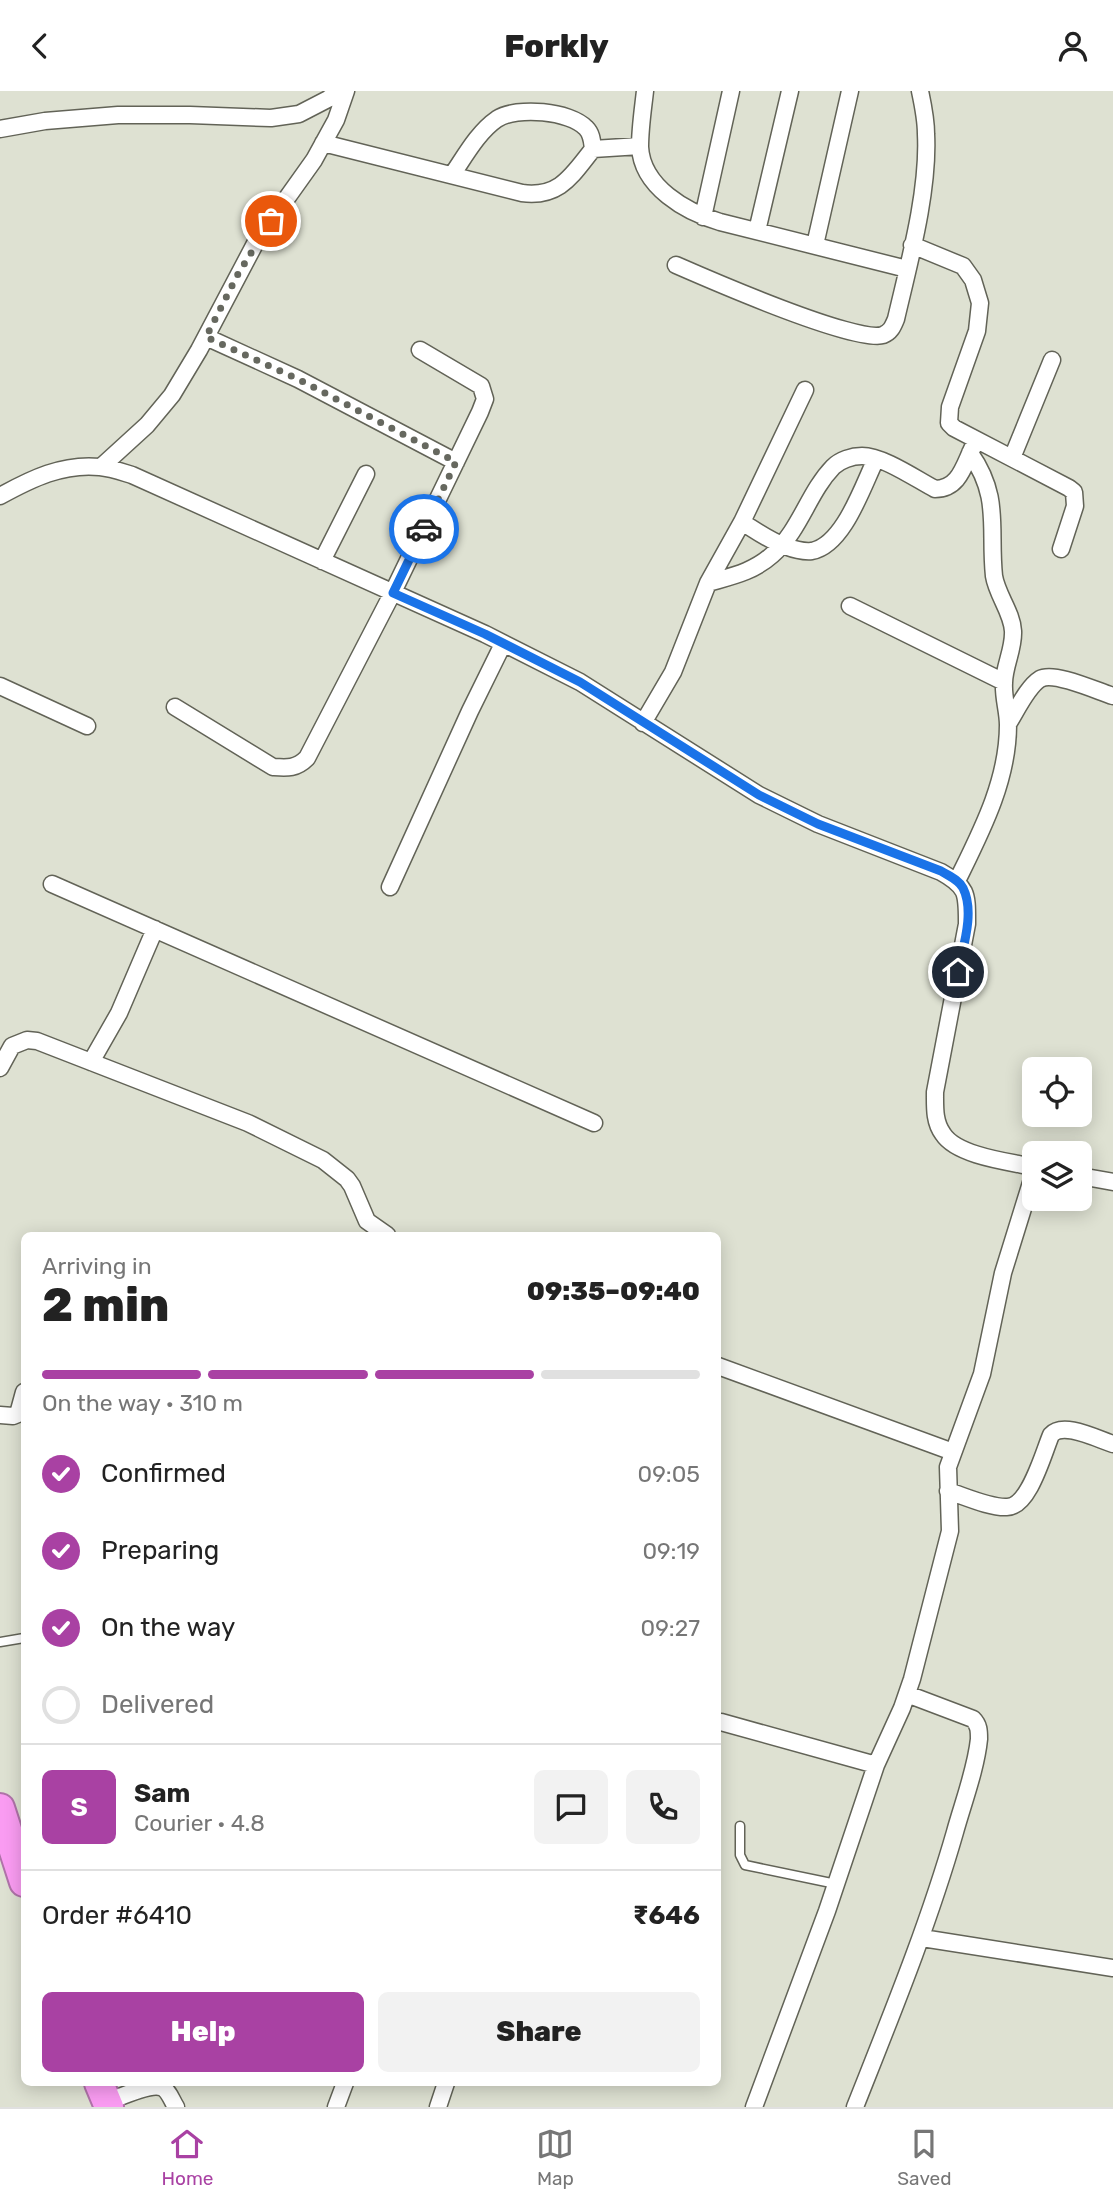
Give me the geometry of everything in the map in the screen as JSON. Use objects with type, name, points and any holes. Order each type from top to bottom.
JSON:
[{"type":"highway","points":[[0,1808],[20,1853]]},
{"type":"street","points":[[0,129],[45,121],[118,115],[271,118],[299,114],[339,91]]},
{"type":"street","points":[[101,467],[147,425],[164,405],[206,337],[257,240],[314,160],[336,120],[346,91]]},
{"type":"street","points":[[645,91],[640,146],[642,160],[648,174],[681,207],[703,217],[907,269]]},
{"type":"street","points":[[703,217],[731,91]]},
{"type":"street","points":[[757,231],[790,91]]},
{"type":"street","points":[[815,245],[850,91]]},
{"type":"street","points":[[676,265],[782,309],[837,327],[871,336],[883,335],[892,329],[912,245],[926,160],[926,132],[920,91]]},
{"type":"street","points":[[323,143],[522,194],[536,195],[550,192],[569,179],[593,149],[592,137],[586,127],[558,114],[514,113],[499,118],[481,134],[452,175]]},
{"type":"street","points":[[593,149],[640,146]]},
{"type":"street","points":[[912,245],[963,266],[973,280],[980,303],[977,331],[949,415],[949,423],[974,447],[1012,458],[1074,492],[1074,506],[1061,549]]},
{"type":"street","points":[[206,337],[298,379],[456,462]]},
{"type":"street","points":[[176,707],[273,767],[299,766],[307,758],[393,593],[485,400],[481,386],[420,350]]},
{"type":"street","points":[[1012,458],[1052,360]]},
{"type":"street","points":[[643,723],[673,672],[708,583],[742,523],[805,390]]},
{"type":"street","points":[[708,583],[747,572],[771,556],[792,534],[834,466],[846,459],[863,456],[876,459],[935,489],[945,489],[953,485],[974,447]]},
{"type":"street","points":[[957,881],[1000,782],[1008,724],[1004,682],[1012,641],[1012,623],[995,578],[992,505],[974,447]]},
{"type":"street","points":[[742,523],[781,545],[811,551],[821,547],[834,537],[847,520],[876,459]]},
{"type":"street","points":[[0,496],[32,478],[69,467],[101,467],[132,475],[503,643],[580,682],[771,801],[818,824],[941,871],[957,881],[963,888],[967,901],[967,924],[935,1092],[937,1123],[944,1137],[959,1147],[986,1157],[1022,1164]]},
{"type":"street","points":[[322,561],[366,474]]},
{"type":"street","points":[[850,606],[1004,682]]},
{"type":"street","points":[[390,887],[503,643]]},
{"type":"street","points":[[1008,724],[1033,685],[1041,678],[1056,677],[1113,696]]},
{"type":"street","points":[[0,687],[87,726]]},
{"type":"street","points":[[52,884],[594,1123]]},
{"type":"street","points":[[91,1062],[119,1013],[155,929]]},
{"type":"street","points":[[0,1068],[12,1046],[27,1040],[37,1041],[248,1123],[323,1160],[347,1178],[367,1221],[383,1232]]},
{"type":"street","points":[[1092,1178],[1113,1181]]},
{"type":"street","points":[[754,2107],[836,1884],[876,1765],[907,1694],[950,1531],[948,1467],[982,1374],[1003,1273],[1022,1211]]},
{"type":"street","points":[[721,1367],[953,1452]]},
{"type":"street","points":[[0,1415],[18,1414],[21,1403]]},
{"type":"street","points":[[948,1491],[998,1506],[1013,1506],[1026,1496],[1055,1430],[1065,1429],[1113,1444]]},
{"type":"street","points":[[855,2107],[922,1938],[942,1878],[979,1741],[977,1723],[968,1716],[907,1694]]},
{"type":"street","points":[[721,1722],[876,1765]]},
{"type":"street","points":[[922,1938],[1113,1968]]},
{"type":"street","points":[[336,2107],[344,2086]]},
{"type":"street","points":[[438,2107],[445,2086]]},
{"type":"street","points":[[105,2097],[157,2087],[165,2089],[176,2107]]},
{"type":"lane","points":[[0,1642],[21,1638]]},
{"type":"lane","points":[[740,1826],[740,1855],[745,1865],[836,1884]]},
{"type":"way so far","points":[[271,221],[257,240],[206,337],[298,379],[456,462],[424,529]]},
{"type":"route","points":[[424,529],[393,593],[485,634],[580,682],[759,795],[818,824],[941,871],[957,881],[963,888],[967,901],[967,924],[958,972]]}]
